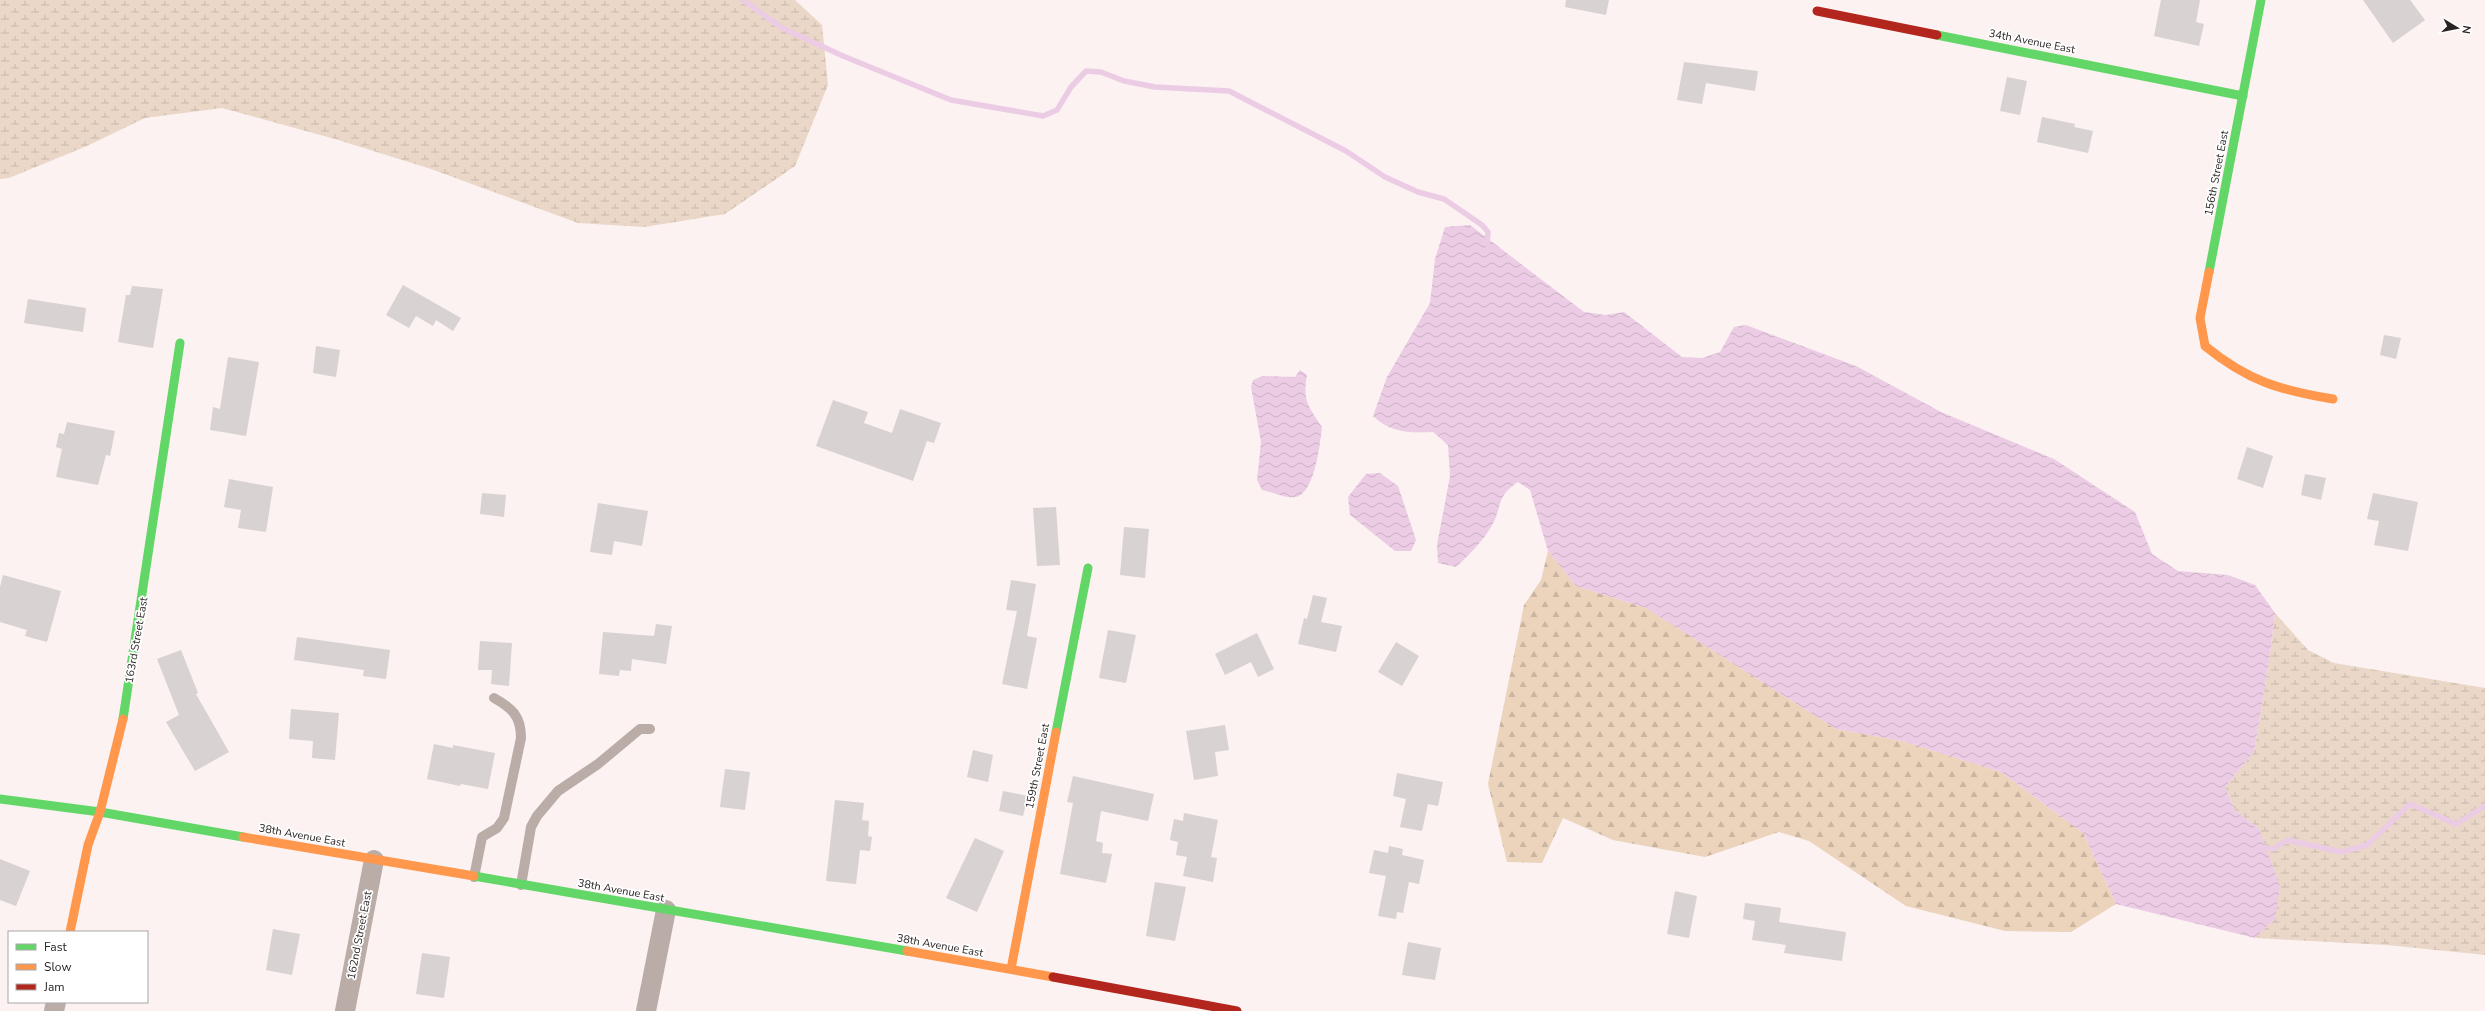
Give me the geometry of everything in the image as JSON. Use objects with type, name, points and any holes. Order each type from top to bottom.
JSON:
[{"type":"street","name":"156th Street East","points":[[2261,0],[2200,318],[2205,346],[2255,379],[2290,392],[2333,399]]},
{"type":"street","name":"34th Avenue East","points":[[1817,11],[2243,96]]},
{"type":"street","name":"163rd Street East","points":[[70,931],[88,846],[100,812],[123,715],[146,577],[180,343]]},
{"type":"street","name":"159th Street East","points":[[1011,969],[1088,568]]},
{"type":"street","name":"38th Avenue East","points":[[0,799],[100,812],[1011,969],[1237,1011]]},
{"type":"street","name":"162nd Street East","points":[[345,1011],[374,860]]},
{"type":"street","points":[[646,1011],[666,910]]},
{"type":"lane","points":[[474,877],[482,837],[497,828],[504,818],[521,738],[521,726],[516,713],[494,698]]},
{"type":"lane","points":[[521,885],[531,827],[537,816],[558,791],[598,764],[640,729],[650,729]]},
{"type":"green space","points":[[0,0],[795,0],[822,25],[828,85],[795,166],[725,214],[644,227],[578,223],[431,169],[335,139],[222,108],[145,118],[87,146],[9,178],[0,179]]},
{"type":"green space","points":[[1548,551],[1576,586],[1646,608],[1836,729],[1902,741],[2001,772],[2083,833],[2116,904],[2071,932],[2005,931],[1906,906],[1809,841],[1779,832],[1705,857],[1613,840],[1563,818],[1542,863],[1507,862],[1488,784],[1524,605],[1541,580]]},
{"type":"green space","points":[[2275,613],[2308,650],[2334,663],[2485,688],[2485,955],[2387,945],[2255,938],[2275,919],[2259,829],[2235,810],[2225,787],[2254,752],[2269,662]]},
{"type":"water","points":[[1470,225],[1584,312],[1606,315],[1624,312],[1682,357],[1702,358],[1720,352],[1734,327],[1746,325],[1856,366],[1941,412],[2054,459],[2135,512],[2152,554],[2178,571],[2228,575],[2255,585],[2275,613],[2269,662],[2254,752],[2225,787],[2235,810],[2259,829],[2280,886],[2275,919],[2255,938],[2116,904],[2083,833],[2001,772],[1902,741],[1836,729],[1646,608],[1576,586],[1548,551],[1530,490],[1518,482],[1506,493],[1500,503],[1495,520],[1491,527],[1484,538],[1470,553],[1456,567],[1438,563],[1437,545],[1450,476],[1448,445],[1433,432],[1401,431],[1387,426],[1373,416],[1387,377],[1430,303],[1435,259],[1445,227]]},
{"type":"water","points":[[1300,370],[1307,375],[1305,391],[1306,398],[1310,409],[1322,427],[1315,466],[1308,487],[1302,494],[1296,497],[1288,497],[1262,490],[1257,480],[1261,442],[1251,387],[1253,380],[1263,376],[1295,377]]},
{"type":"water","points":[[1380,473],[1398,486],[1416,540],[1411,551],[1395,551],[1350,515],[1348,497],[1366,474]]},
{"type":"building","points":[[1566,0],[1609,0],[1606,15],[1565,7]]},
{"type":"building","points":[[2161,0],[2200,0],[2196,22],[2204,24],[2199,46],[2154,36]]},
{"type":"building","points":[[2363,0],[2410,0],[2425,20],[2393,43]]},
{"type":"building","points":[[1684,62],[1758,71],[1755,91],[1706,83],[1702,104],[1677,100]]},
{"type":"building","points":[[2007,77],[2027,81],[2020,115],[2000,111]]},
{"type":"building","points":[[2042,117],[2075,124],[2074,127],[2093,131],[2088,153],[2037,142]]},
{"type":"building","points":[[403,285],[461,318],[453,331],[436,320],[433,326],[416,316],[409,328],[386,315]]},
{"type":"building","points":[[132,286],[163,289],[153,348],[118,342],[126,295],[130,295]]},
{"type":"building","points":[[28,299],[86,308],[83,332],[24,323]]},
{"type":"building","points":[[2384,335],[2401,338],[2396,359],[2380,355]]},
{"type":"building","points":[[316,346],[340,350],[336,377],[313,373]]},
{"type":"building","points":[[228,357],[259,362],[246,436],[210,430],[213,407],[220,409]]},
{"type":"building","points":[[833,400],[868,412],[864,423],[892,433],[900,409],[941,423],[934,443],[927,441],[913,481],[816,446]]},
{"type":"building","points":[[67,422],[115,431],[110,456],[106,455],[98,485],[56,477],[62,449],[56,447],[59,433],[64,434]]},
{"type":"building","points":[[2247,447],[2273,456],[2263,488],[2237,479]]},
{"type":"building","points":[[2305,474],[2326,478],[2321,500],[2301,495]]},
{"type":"building","points":[[229,479],[273,487],[266,532],[238,528],[241,510],[224,507]]},
{"type":"building","points":[[482,493],[506,495],[504,517],[480,514]]},
{"type":"building","points":[[2373,493],[2418,502],[2408,551],[2374,545],[2379,521],[2367,519]]},
{"type":"building","points":[[598,503],[648,511],[642,546],[614,541],[612,555],[590,552]]},
{"type":"building","points":[[1056,507],[1060,565],[1037,566],[1033,508]]},
{"type":"building","points":[[1124,527],[1149,529],[1145,578],[1120,575]]},
{"type":"building","points":[[3,575],[61,591],[47,642],[25,636],[27,630],[0,622],[0,587]]},
{"type":"building","points":[[1011,580],[1036,584],[1027,636],[1037,638],[1027,689],[1002,684],[1017,611],[1006,610]]},
{"type":"building","points":[[1313,595],[1327,598],[1321,622],[1342,626],[1336,652],[1298,644],[1304,618],[1307,619]]},
{"type":"building","points":[[656,624],[672,626],[666,664],[632,659],[631,671],[620,670],[619,676],[599,674],[603,632],[654,636]]},
{"type":"building","points":[[1108,630],[1136,635],[1126,683],[1099,678]]},
{"type":"building","points":[[1257,633],[1274,669],[1258,677],[1251,662],[1225,675],[1215,654]]},
{"type":"building","points":[[297,637],[390,650],[386,679],[363,676],[364,670],[294,660]]},
{"type":"building","points":[[480,641],[512,643],[509,686],[491,684],[492,670],[478,670]]},
{"type":"building","points":[[1396,642],[1419,656],[1402,686],[1378,672]]},
{"type":"building","points":[[181,650],[198,693],[196,694],[229,752],[195,771],[166,722],[179,715],[157,659]]},
{"type":"building","points":[[291,709],[339,713],[335,760],[312,758],[313,741],[289,739]]},
{"type":"building","points":[[1225,725],[1229,750],[1215,752],[1218,776],[1194,780],[1186,731]]},
{"type":"building","points":[[434,744],[453,748],[453,745],[495,753],[488,789],[461,784],[460,786],[427,779]]},
{"type":"building","points":[[973,750],[993,755],[988,782],[967,777]]},
{"type":"building","points":[[725,769],[750,772],[745,810],[720,807]]},
{"type":"building","points":[[1397,773],[1443,782],[1438,806],[1428,804],[1422,831],[1400,827],[1406,799],[1393,796]]},
{"type":"building","points":[[1073,776],[1154,794],[1148,821],[1101,811],[1096,841],[1103,843],[1102,853],[1112,854],[1106,883],[1060,874],[1073,803],[1067,802]]},
{"type":"building","points":[[1003,791],[1028,796],[1023,816],[999,811]]},
{"type":"building","points":[[835,800],[864,803],[862,820],[869,821],[868,836],[872,837],[870,851],[860,850],[856,884],[826,881]]},
{"type":"building","points":[[1184,813],[1218,820],[1211,857],[1217,858],[1213,882],[1183,876],[1187,857],[1176,855],[1178,842],[1170,840],[1174,819],[1183,821]]},
{"type":"building","points":[[975,838],[1004,851],[977,912],[946,898]]},
{"type":"building","points":[[1389,846],[1403,849],[1402,855],[1424,860],[1419,884],[1409,882],[1403,913],[1397,912],[1396,919],[1378,916],[1386,876],[1369,873],[1374,850],[1388,853]]},
{"type":"building","points":[[0,859],[30,871],[16,906],[0,900]]},
{"type":"building","points":[[1155,882],[1186,887],[1175,941],[1146,936]]},
{"type":"building","points":[[1675,891],[1697,896],[1689,938],[1667,934]]},
{"type":"building","points":[[1745,903],[1781,908],[1779,922],[1846,932],[1842,961],[1784,953],[1786,945],[1752,940],[1755,921],[1743,919]]},
{"type":"building","points":[[273,929],[300,934],[292,975],[266,970]]},
{"type":"building","points":[[1408,942],[1441,948],[1435,980],[1402,975]]},
{"type":"building","points":[[422,953],[450,957],[444,998],[416,994]]},
{"type":"waterway","points":[[743,0],[782,28],[843,56],[951,100],[1043,116],[1057,110],[1071,87],[1086,71],[1101,72],[1124,81],[1155,87],[1229,91],[1346,151],[1385,177],[1418,192],[1444,199],[1482,225],[1488,232],[1487,244]]},
{"type":"waterway","points":[[2259,847],[2273,849],[2287,840],[2342,852],[2367,845],[2410,804],[2456,824],[2485,806]]},
{"type":"traffic: fast","points":[[2209,272],[2261,0]]},
{"type":"traffic: fast","points":[[1937,35],[2243,96]]},
{"type":"traffic: fast","points":[[123,719],[180,343]]},
{"type":"traffic: fast","points":[[1056,732],[1088,568]]},
{"type":"traffic: fast","points":[[0,799],[100,812],[243,837]]},
{"type":"traffic: fast","points":[[474,876],[907,951]]},
{"type":"traffic: slow","points":[[2209,272],[2200,318],[2205,346],[2250,376],[2280,388],[2333,399]]},
{"type":"traffic: slow","points":[[70,931],[88,845],[100,812],[123,719]]},
{"type":"traffic: slow","points":[[1011,969],[1056,732]]},
{"type":"traffic: slow","points":[[243,837],[474,876]]},
{"type":"traffic: slow","points":[[907,951],[1053,977]]},
{"type":"traffic: jam","points":[[1817,11],[1937,35]]},
{"type":"traffic: jam","points":[[1053,977],[1237,1011]]}]
